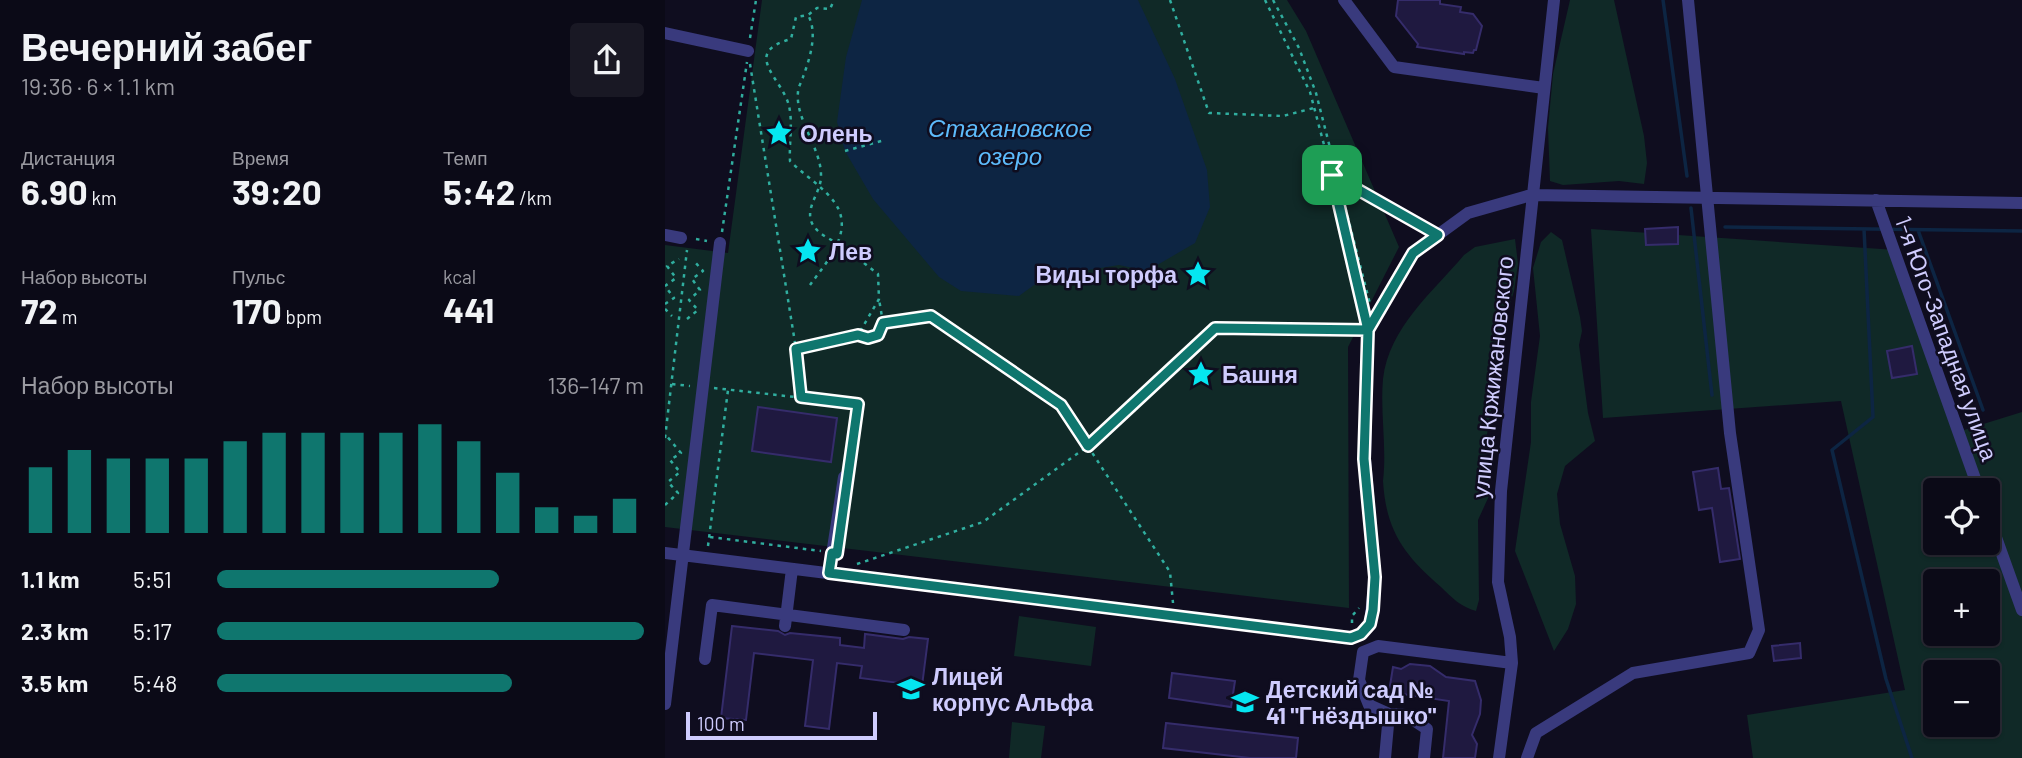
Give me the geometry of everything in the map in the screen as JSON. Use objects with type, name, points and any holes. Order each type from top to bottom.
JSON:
[{"type":"street","points":[[1344,0],[1394,67],[1544,88]]},
{"type":"street","name":"улица Кржижановского","points":[[1499,758],[1512,663],[1510,637],[1497,582],[1499,521],[1531,195],[1554,0]]},
{"type":"street","points":[[1527,758],[1536,733],[1633,673],[1749,653],[1759,631],[1730,433],[1688,0]]},
{"type":"street","points":[[665,33],[748,51]]},
{"type":"street","points":[[665,553],[1174,617],[1356,636],[1370,624],[1375,577],[1364,459],[1371,326],[1413,253],[1468,213],[1531,195],[2022,203]]},
{"type":"street","name":"1-я Юго-Западная улица","points":[[1876,200],[1975,478]]},
{"type":"street","points":[[665,235],[685,238]]},
{"type":"street","points":[[665,704],[720,243]]},
{"type":"street","points":[[829,573],[846,474]]},
{"type":"street","points":[[2000,549],[2022,610]]},
{"type":"street","points":[[786,620],[792,569]]},
{"type":"street","points":[[705,659],[712,605],[786,620],[904,631]]},
{"type":"street","points":[[1424,758],[1427,729],[1406,715],[1389,714],[1369,705],[1359,680],[1363,652],[1378,646],[1512,663]]},
{"type":"street","points":[[1385,758],[1389,714]]},
{"type":"path","points":[[697,239],[720,243],[756,0]]},
{"type":"path","points":[[810,285],[839,244],[842,222],[832,199],[790,161],[789,103],[773,78],[767,63],[767,54],[774,44],[792,39],[796,17],[808,15],[817,8],[830,9],[834,0]]},
{"type":"path","points":[[1170,0],[1209,113],[1283,116],[1314,108]]},
{"type":"path","points":[[1265,0],[1310,92],[1371,326]]},
{"type":"path","points":[[1273,0],[1299,48],[1317,93],[1340,180],[1371,326]]},
{"type":"path","points":[[796,349],[858,335],[868,338],[878,335],[883,323],[878,274],[816,230],[810,217],[811,204],[819,188],[821,175],[818,158],[802,117],[798,92],[814,33],[808,15]]},
{"type":"path","points":[[748,51],[796,349],[801,397]]},
{"type":"path","points":[[845,151],[885,140]]},
{"type":"path","points":[[1332,175],[1438,235]]},
{"type":"path","points":[[665,505],[678,493],[668,482],[680,472],[670,460],[681,453],[665,435],[685,238]]},
{"type":"path","points":[[665,304],[674,298],[665,286],[676,278],[667,266],[679,259]]},
{"type":"path","points":[[687,319],[698,310],[689,300],[700,290],[692,279],[703,271],[694,261]]},
{"type":"path","points":[[858,335],[879,299]]},
{"type":"path","points":[[665,309],[672,316]]},
{"type":"path","points":[[883,323],[931,316],[1061,405],[1170,572],[1174,617]]},
{"type":"path","points":[[855,565],[983,522],[1088,446],[1215,328],[1371,326]]},
{"type":"path","points":[[672,384],[858,404],[846,474]]},
{"type":"path","points":[[706,558],[728,390]]},
{"type":"path","points":[[709,537],[832,553]]},
{"type":"green space","points":[[762,0],[1287,0],[1306,31],[1399,247],[1348,347],[1349,608],[665,527],[665,245],[728,253]]},
{"type":"green space","points":[[1570,0],[1614,0],[1644,136],[1647,163],[1644,184],[1619,181],[1563,185],[1550,181],[1548,128],[1553,74]]},
{"type":"green space","points":[[1591,229],[1896,250],[1964,430],[2022,412],[2022,758],[1753,758],[1747,715],[1905,690],[1841,401],[1603,418]]},
{"type":"green space","points":[[1551,232],[1562,240],[1580,317],[1582,331],[1579,345],[1588,413],[1595,441],[1565,466],[1557,494],[1560,524],[1575,576],[1576,604],[1568,629],[1554,651],[1515,551],[1531,442],[1531,402],[1540,336],[1533,268],[1541,242]]},
{"type":"green space","points":[[1515,239],[1518,264],[1514,291],[1498,342],[1498,372],[1486,440],[1489,496],[1478,520],[1479,600],[1476,611],[1457,602],[1417,564],[1399,541],[1393,528],[1383,481],[1383,379],[1387,360],[1403,327],[1464,255],[1475,247]]},
{"type":"green space","points":[[1019,616],[1096,627],[1091,666],[1014,656]]},
{"type":"green space","points":[[1012,722],[1045,726],[1041,758],[1009,758]]},
{"type":"water","name":"Стахановское озеро","points":[[862,0],[1138,0],[1175,79],[1207,170],[1210,207],[1195,243],[1147,271],[1119,265],[1045,277],[1019,296],[961,291],[939,277],[873,199],[845,151],[837,122],[846,57]]},
{"type":"building","points":[[1398,0],[1440,0],[1440,4],[1461,7],[1460,12],[1473,14],[1482,26],[1476,50],[1464,54],[1417,47],[1418,44],[1396,16]]},
{"type":"building","points":[[1678,227],[1678,244],[1646,245],[1645,229]]},
{"type":"building","points":[[1912,346],[1917,374],[1892,378],[1887,351]]},
{"type":"building","points":[[758,407],[837,418],[831,462],[752,451]]},
{"type":"building","points":[[1718,468],[1721,489],[1729,488],[1740,559],[1720,562],[1712,508],[1699,510],[1693,472]]},
{"type":"building","name":"Лицей корпус Альфа","points":[[732,626],[778,631],[785,635],[790,633],[840,638],[840,645],[864,648],[865,634],[928,639],[922,686],[860,678],[862,666],[837,663],[829,729],[805,726],[813,660],[754,653],[746,720],[721,718]]},
{"type":"building","points":[[1800,643],[1801,658],[1774,661],[1772,646]]},
{"type":"building","points":[[1410,664],[1430,666],[1446,677],[1475,681],[1481,700],[1480,714],[1472,735],[1477,744],[1475,758],[1443,758],[1449,701],[1389,692],[1393,667],[1401,669]]},
{"type":"building","points":[[1172,673],[1235,681],[1231,707],[1169,698]]},
{"type":"building","points":[[1166,723],[1298,738],[1296,758],[1250,758],[1163,748]]},
{"type":"waterway","points":[[1663,0],[1687,176]]},
{"type":"waterway","points":[[1691,208],[1712,395]]},
{"type":"waterway","points":[[1725,227],[2022,231]]},
{"type":"waterway","points":[[1864,229],[1873,417],[1832,450],[1886,679],[1912,758]]},
{"type":"waterway","points":[[1918,230],[1983,410]]},
{"type":"place","name":"Олень","points":[[779,133]]},
{"type":"place","name":"Лев","points":[[808,251]]},
{"type":"place","name":"Виды торфа","points":[[1198,274]]},
{"type":"place","name":"Башня","points":[[1201,374]]},
{"type":"place","name":"Лицей корпус Альфа","points":[[911,689]]},
{"type":"place","name":"Детский сад № 41 \"Гнёздышко\"","points":[[1245,702]]},
{"type":"route","points":[[1332,175],[1368,330],[1215,328],[1088,446],[1061,405],[931,316],[883,323],[878,335],[868,338],[858,335],[796,349],[801,397],[858,404],[837,554],[832,553],[829,573],[1351,638],[1361,634],[1370,624],[1375,577],[1364,459],[1368,330],[1413,253],[1438,235],[1332,175]]}]
